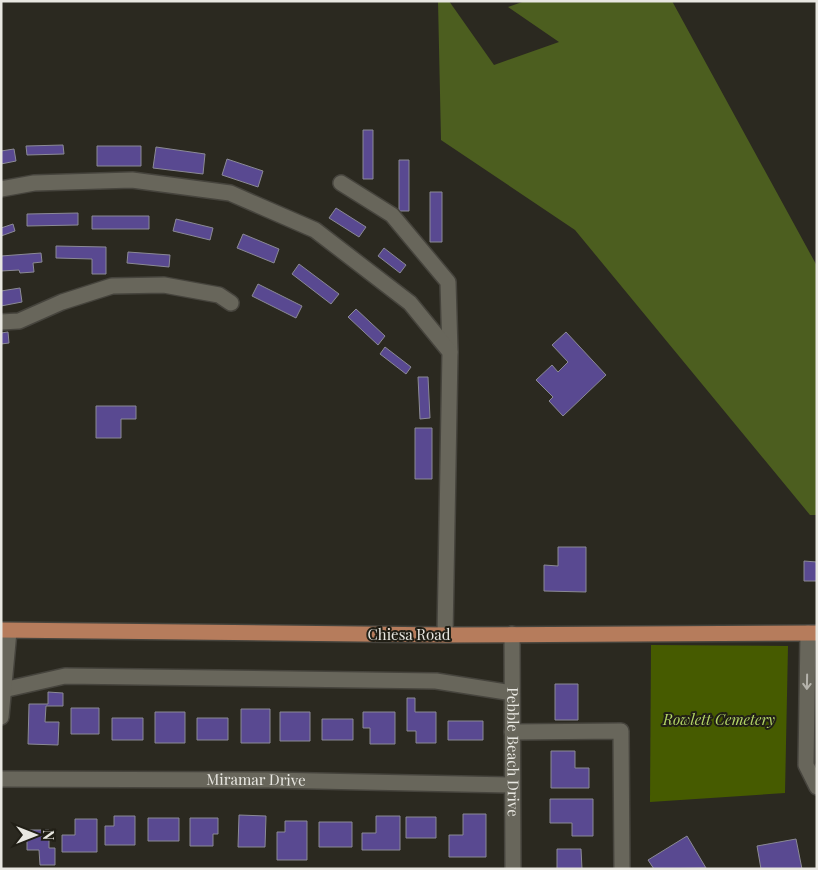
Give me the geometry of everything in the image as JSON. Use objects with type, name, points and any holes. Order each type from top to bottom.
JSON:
[{"type":"main road","name":"Chiesa Road","points":[[5,630],[444,635],[812,633]]},
{"type":"street","points":[[1,189],[34,182],[132,180],[230,192],[314,230],[410,303],[450,352]]},
{"type":"street","points":[[341,182],[392,215],[448,282],[450,352],[444,635]]},
{"type":"street","points":[[1,322],[19,321],[62,302],[112,286],[164,285],[219,295],[231,303]]},
{"type":"street","points":[[1,717],[5,630]]},
{"type":"street","points":[[812,633],[806,765],[817,787]]},
{"type":"street","name":"Pebble Beach Drive","points":[[512,634],[513,869]]},
{"type":"street","points":[[3,690],[65,676],[436,681],[512,692]]},
{"type":"street","points":[[512,732],[621,731],[622,869]]},
{"type":"street","name":"Miramar Drive","points":[[1,779],[258,780],[512,785]]},
{"type":"green space","points":[[438,1],[449,1],[494,65],[559,42],[508,7],[525,1],[672,1],[817,266],[817,515],[810,515],[575,230],[441,140]]},
{"type":"green space","name":"Rowlett Cemetery","points":[[651,645],[788,646],[785,793],[650,802]]},
{"type":"building","points":[[363,130],[373,130],[373,179],[363,179]]},
{"type":"building","points":[[63,145],[64,154],[27,155],[26,146]]},
{"type":"building","points":[[97,146],[141,146],[141,166],[97,166]]},
{"type":"building","points":[[156,147],[205,154],[203,174],[153,168]]},
{"type":"building","points":[[14,149],[16,161],[1,164],[1,151]]},
{"type":"building","points":[[227,159],[263,171],[258,187],[222,175]]},
{"type":"building","points":[[399,160],[409,160],[409,211],[399,211]]},
{"type":"building","points":[[430,192],[442,192],[442,242],[430,242]]},
{"type":"building","points":[[336,208],[366,227],[359,237],[329,218]]},
{"type":"building","points":[[78,213],[78,225],[27,226],[27,214]]},
{"type":"building","points":[[92,216],[149,216],[149,229],[92,229]]},
{"type":"building","points":[[176,219],[213,228],[210,240],[173,231]]},
{"type":"building","points":[[13,224],[15,231],[1,236],[1,228]]},
{"type":"building","points":[[243,234],[279,249],[274,263],[237,248]]},
{"type":"building","points":[[56,246],[106,247],[106,274],[92,274],[92,259],[56,258]]},
{"type":"building","points":[[384,248],[406,265],[400,273],[378,256]]},
{"type":"building","points":[[128,252],[170,255],[169,267],[127,263]]},
{"type":"building","points":[[41,253],[42,262],[33,263],[34,272],[20,273],[19,270],[1,271],[1,256]]},
{"type":"building","points":[[299,264],[339,294],[331,304],[292,274]]},
{"type":"building","points":[[258,284],[302,306],[296,318],[252,296]]},
{"type":"building","points":[[20,288],[22,302],[1,306],[1,291]]},
{"type":"building","points":[[356,309],[385,336],[378,345],[348,317]]},
{"type":"building","points":[[8,332],[9,343],[1,344],[1,333]]},
{"type":"building","points":[[566,332],[606,375],[563,416],[549,401],[553,397],[536,380],[552,365],[558,372],[568,362],[552,345]]},
{"type":"building","points":[[385,347],[411,367],[406,374],[380,354]]},
{"type":"building","points":[[418,377],[428,377],[430,418],[420,419]]},
{"type":"building","points":[[96,406],[136,406],[136,419],[121,419],[121,438],[96,438]]},
{"type":"building","points":[[415,428],[432,428],[432,479],[415,479]]},
{"type":"building","points":[[558,547],[586,547],[586,592],[544,591],[544,565],[558,566]]},
{"type":"building","points":[[804,561],[817,562],[817,581],[804,581]]},
{"type":"building","points":[[555,684],[578,684],[578,720],[555,720]]},
{"type":"building","points":[[48,692],[63,693],[63,706],[46,706],[45,722],[59,722],[58,745],[28,744],[29,704],[48,704]]},
{"type":"building","points":[[407,698],[415,698],[415,712],[436,712],[436,743],[416,743],[416,731],[407,731]]},
{"type":"building","points":[[71,708],[99,708],[99,734],[71,734]]},
{"type":"building","points":[[241,709],[270,709],[270,743],[241,743]]},
{"type":"building","points":[[155,712],[185,712],[185,743],[155,743]]},
{"type":"building","points":[[280,712],[310,712],[310,741],[280,741]]},
{"type":"building","points":[[363,712],[395,712],[395,744],[370,744],[370,728],[363,728]]},
{"type":"building","points":[[112,718],[143,718],[143,740],[112,740]]},
{"type":"building","points":[[197,718],[228,718],[228,740],[197,740]]},
{"type":"building","points":[[322,719],[353,719],[353,740],[322,740]]},
{"type":"building","points":[[448,721],[483,721],[483,740],[448,740]]},
{"type":"building","points":[[551,751],[575,751],[575,768],[589,768],[589,788],[551,788]]},
{"type":"building","points":[[550,799],[593,799],[593,836],[572,836],[572,823],[550,823]]},
{"type":"building","points":[[463,814],[486,814],[486,857],[449,857],[449,835],[463,835]]},
{"type":"building","points":[[239,815],[266,816],[265,847],[238,847]]},
{"type":"building","points":[[114,816],[135,816],[135,845],[105,845],[105,826],[114,826]]},
{"type":"building","points":[[376,816],[400,816],[400,850],[362,850],[362,833],[376,833]]},
{"type":"building","points":[[406,817],[436,817],[436,838],[406,838]]},
{"type":"building","points":[[148,818],[179,818],[179,841],[148,841]]},
{"type":"building","points":[[190,818],[218,818],[218,834],[213,834],[213,846],[190,846]]},
{"type":"building","points":[[75,819],[97,819],[97,852],[62,852],[62,835],[75,835]]},
{"type":"building","points":[[285,821],[307,821],[307,860],[277,860],[277,832],[285,832]]},
{"type":"building","points":[[319,822],[352,822],[352,847],[319,847]]},
{"type":"building","points":[[27,830],[49,830],[49,848],[55,848],[55,865],[40,865],[39,850],[27,850]]},
{"type":"building","points":[[687,836],[706,868],[654,869],[648,860]]},
{"type":"building","points":[[796,839],[802,869],[761,869],[757,846]]},
{"type":"building","points":[[557,849],[581,849],[582,869],[557,869]]}]
